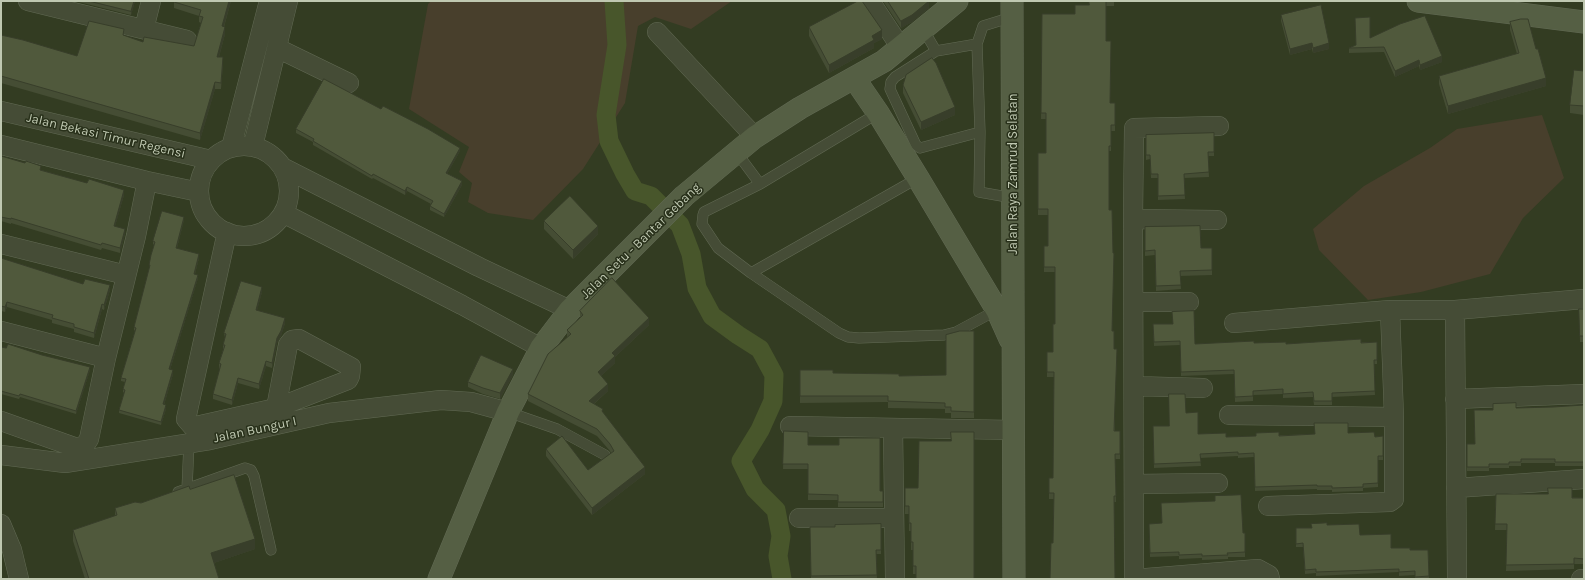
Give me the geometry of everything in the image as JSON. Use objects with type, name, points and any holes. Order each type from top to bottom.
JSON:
[{"type":"main road","points":[[1418,1],[1445,3],[1584,22]]},
{"type":"main road","name":"Jalan Setu - Bantar Gebang","points":[[439,579],[508,412],[542,348],[570,310],[684,196],[755,137],[800,108],[884,61],[923,29],[945,5]]},
{"type":"main road","name":"Jalan Raya Zamrud Selatan","points":[[1012,9],[1014,579]]},
{"type":"main road","name":"Jalan Raya Zamrud Selatan","points":[[854,78],[878,113],[997,310],[1013,348]]},
{"type":"street","points":[[28,1],[59,5],[144,30],[187,40]]},
{"type":"street","points":[[144,30],[151,1]]},
{"type":"street","points":[[231,148],[269,1]]},
{"type":"street","points":[[253,146],[288,1]]},
{"type":"street","points":[[870,1],[901,48]]},
{"type":"street","points":[[657,32],[755,137]]},
{"type":"street","points":[[277,48],[349,83]]},
{"type":"street","name":"Jalan Bekasi Timur Regensi","points":[[1,111],[211,160]]},
{"type":"street","points":[[1219,126],[1134,128],[1134,579],[1258,569],[1269,575],[1270,579]]},
{"type":"street","points":[[1,145],[147,181],[199,192]]},
{"type":"street","points":[[253,146],[265,151],[276,158],[284,168],[288,182],[289,197],[283,213],[276,222],[266,230],[253,235],[240,235],[227,232],[216,226],[207,216],[201,205],[199,192],[200,181],[204,170],[211,160],[220,153],[231,148],[253,146]]},
{"type":"street","points":[[284,168],[479,267],[570,310]]},
{"type":"street","points":[[1,421],[77,448],[85,445],[89,439],[147,181]]},
{"type":"street","points":[[283,213],[542,348]]},
{"type":"street","points":[[1133,219],[1217,220]]},
{"type":"street","points":[[227,232],[186,419],[192,426],[196,426],[276,408]]},
{"type":"street","points":[[1,244],[126,275]]},
{"type":"street","points":[[1234,323],[1390,310],[1454,310],[1584,300]]},
{"type":"street","points":[[1134,302],[1190,302]]},
{"type":"street","points":[[1268,506],[1393,501],[1394,417],[1390,310]]},
{"type":"street","points":[[1454,310],[1457,579]]},
{"type":"street","points":[[1,331],[106,358]]},
{"type":"street","points":[[1134,386],[1203,388]]},
{"type":"street","points":[[1455,399],[1584,394]]},
{"type":"street","name":"Jalan Bungur I","points":[[1,455],[65,463],[189,443],[329,413],[441,400],[471,402],[508,412]]},
{"type":"street","points":[[1230,415],[1394,417]]},
{"type":"street","points":[[790,426],[1014,430]]},
{"type":"street","points":[[893,428],[895,579]]},
{"type":"street","points":[[1456,488],[1584,479]]},
{"type":"street","points":[[1134,484],[1218,483]]},
{"type":"street","points":[[799,518],[894,518]]},
{"type":"street","points":[[1,524],[12,550],[19,579]]},
{"type":"lane","points":[[1012,9],[983,26],[977,44],[980,132],[979,192],[1013,198]]},
{"type":"lane","points":[[923,29],[936,51]]},
{"type":"lane","points":[[977,44],[936,51],[896,77],[891,82],[890,89],[916,145],[920,148],[980,132]]},
{"type":"lane","points":[[878,113],[760,184],[704,212],[702,224],[718,248],[751,273],[839,333],[848,337],[859,338],[944,334],[956,332],[997,310]]},
{"type":"lane","points":[[737,153],[760,184]]},
{"type":"lane","points":[[751,273],[918,178]]},
{"type":"lane","points":[[508,412],[557,429],[606,455]]},
{"type":"lane","points":[[187,489],[189,443]]},
{"type":"lane","points":[[167,497],[245,468],[250,470],[254,476],[271,550]]},
{"type":"shaded area","points":[[431,1],[732,1],[691,29],[655,17],[638,26],[625,103],[583,169],[533,220],[488,213],[468,202],[472,183],[459,172],[469,147],[409,109],[428,4]]},
{"type":"shaded area","points":[[1542,115],[1564,178],[1523,218],[1490,274],[1421,292],[1368,300],[1319,250],[1313,229],[1364,186],[1430,148],[1457,129]]},
{"type":"building","points":[[89,1],[134,1],[131,11]]},
{"type":"building","points":[[174,1],[229,1],[222,26],[225,27],[217,57],[223,57],[221,83],[215,82],[200,133],[1,76],[1,35],[77,56],[89,21],[124,29],[123,35],[143,42],[144,37],[194,46],[203,17],[199,16],[201,10]]},
{"type":"building","points":[[858,1],[862,1],[882,30],[872,36],[874,40],[829,65],[809,27]]},
{"type":"building","points":[[888,1],[929,1],[912,15],[901,21]]},
{"type":"building","points":[[1089,1],[1106,1],[1106,41],[1111,41],[1110,103],[1115,103],[1115,125],[1111,125],[1111,146],[1109,146],[1109,210],[1112,210],[1114,253],[1112,331],[1114,331],[1114,349],[1117,349],[1114,431],[1120,431],[1120,454],[1115,454],[1115,579],[1050,579],[1051,543],[1053,543],[1054,493],[1049,493],[1049,478],[1053,478],[1054,372],[1047,372],[1047,352],[1053,352],[1053,324],[1055,324],[1055,267],[1044,267],[1044,246],[1048,246],[1048,209],[1038,209],[1038,153],[1046,153],[1046,113],[1041,113],[1042,14],[1075,14],[1075,5],[1089,5]]},
{"type":"building","points":[[1321,5],[1329,43],[1313,48],[1312,43],[1290,49],[1281,15]]},
{"type":"building","points":[[1425,16],[1442,56],[1420,65],[1419,60],[1395,71],[1384,47],[1349,48],[1356,45],[1355,18],[1370,17],[1370,38],[1400,24]]},
{"type":"building","points":[[1528,19],[1546,78],[1448,106],[1439,76],[1519,53],[1510,22]]},
{"type":"building","points":[[932,58],[936,63],[955,107],[921,122],[903,85],[906,75]]},
{"type":"building","points":[[1574,70],[1584,71],[1584,106],[1570,105]]},
{"type":"building","points":[[324,79],[381,109],[383,106],[428,129],[460,148],[446,173],[462,181],[444,214],[430,206],[433,201],[407,187],[405,191],[373,174],[372,176],[313,141],[314,139],[296,129]]},
{"type":"building","points":[[1214,133],[1214,152],[1208,152],[1209,172],[1184,174],[1185,195],[1158,196],[1158,174],[1151,174],[1150,155],[1146,155],[1146,135]]},
{"type":"building","points":[[1,156],[25,163],[26,161],[41,166],[40,170],[87,183],[89,179],[124,190],[114,226],[125,229],[120,248],[102,243],[101,245],[11,218],[1,217]]},
{"type":"building","points":[[570,196],[598,226],[573,250],[544,221]]},
{"type":"building","points":[[162,211],[184,217],[176,248],[199,254],[194,274],[198,275],[169,369],[173,370],[163,404],[166,405],[161,422],[119,410],[125,390],[123,389],[126,379],[121,378],[136,328],[134,327],[155,242],[153,241]]},
{"type":"building","points":[[1200,226],[1201,248],[1212,248],[1212,270],[1180,271],[1181,285],[1156,286],[1155,250],[1145,251],[1145,227]]},
{"type":"building","points":[[1,258],[83,284],[85,279],[110,285],[104,305],[102,304],[94,333],[74,327],[74,324],[52,318],[53,315],[7,302],[5,307],[1,306]]},
{"type":"building","points":[[612,278],[649,318],[612,353],[615,356],[598,372],[608,384],[589,401],[603,409],[602,411],[645,467],[592,508],[546,449],[562,436],[588,470],[614,451],[597,429],[528,394],[548,354],[571,334],[567,330],[583,315],[580,311]]},
{"type":"building","points":[[241,281],[262,287],[256,310],[285,318],[277,338],[272,363],[266,361],[259,384],[238,378],[232,400],[213,394],[221,364],[219,363],[225,345],[223,345],[226,334],[224,333]]},
{"type":"building","points":[[1579,309],[1584,309],[1584,336],[1580,336]]},
{"type":"building","points":[[1194,311],[1195,344],[1254,341],[1254,343],[1286,342],[1286,344],[1361,339],[1361,343],[1377,342],[1377,360],[1374,360],[1375,391],[1332,393],[1332,401],[1314,401],[1313,392],[1283,394],[1283,389],[1253,391],[1253,396],[1235,397],[1234,370],[1181,372],[1180,341],[1154,342],[1153,324],[1173,324],[1172,312]]},
{"type":"building","points":[[960,331],[974,331],[974,412],[951,411],[951,407],[945,407],[945,403],[888,401],[888,396],[800,396],[800,370],[833,370],[833,373],[899,374],[899,376],[946,375],[946,335]]},
{"type":"building","points":[[8,344],[42,355],[90,367],[76,411],[20,394],[19,396],[1,391],[1,347],[6,348]]},
{"type":"building","points":[[481,355],[513,369],[500,393],[468,382]]},
{"type":"building","points":[[1169,394],[1185,394],[1186,413],[1198,412],[1198,434],[1226,433],[1226,437],[1256,436],[1256,433],[1279,432],[1279,436],[1315,434],[1314,423],[1348,423],[1348,433],[1374,432],[1375,437],[1383,436],[1383,456],[1378,456],[1378,483],[1363,484],[1363,487],[1332,488],[1332,486],[1317,485],[1255,487],[1254,453],[1238,454],[1238,452],[1200,454],[1201,462],[1154,464],[1153,426],[1169,426]]},
{"type":"building","points":[[1516,403],[1516,408],[1584,405],[1584,462],[1555,462],[1555,459],[1521,459],[1521,462],[1509,462],[1509,464],[1489,464],[1489,467],[1467,467],[1467,444],[1475,444],[1474,410],[1493,410],[1493,404]]},
{"type":"building","points":[[784,431],[808,432],[808,445],[839,445],[839,438],[880,438],[880,491],[883,491],[883,502],[838,502],[838,495],[808,494],[808,464],[783,464]]},
{"type":"building","points":[[951,432],[974,432],[974,579],[916,579],[916,566],[913,566],[913,542],[911,542],[909,506],[905,506],[905,488],[918,488],[919,441],[951,441]]},
{"type":"building","points":[[234,475],[255,539],[211,553],[219,579],[89,579],[73,530],[117,515],[115,508],[135,502],[141,503],[189,486],[190,489]]},
{"type":"building","points":[[1548,488],[1572,488],[1572,498],[1584,498],[1584,559],[1574,558],[1574,564],[1506,565],[1507,524],[1495,524],[1496,494],[1548,494]]},
{"type":"building","points":[[1241,495],[1243,533],[1245,533],[1245,552],[1227,553],[1228,555],[1202,556],[1202,554],[1179,555],[1179,552],[1150,553],[1149,524],[1162,523],[1161,503],[1215,501],[1215,496]]},
{"type":"building","points":[[1327,523],[1327,525],[1359,524],[1360,535],[1391,534],[1391,548],[1428,550],[1429,576],[1415,577],[1415,571],[1399,572],[1399,569],[1316,572],[1316,569],[1305,570],[1303,543],[1296,544],[1296,528],[1312,528],[1311,524]]},
{"type":"building","points":[[881,524],[881,550],[876,550],[877,575],[811,576],[810,527]]},
{"type":"waterway","points":[[614,1],[617,45],[606,115],[609,141],[635,191],[651,196],[680,225],[691,254],[697,288],[712,316],[760,349],[774,375],[773,401],[760,430],[741,461],[755,489],[776,510],[781,536],[778,556],[782,579]]}]
